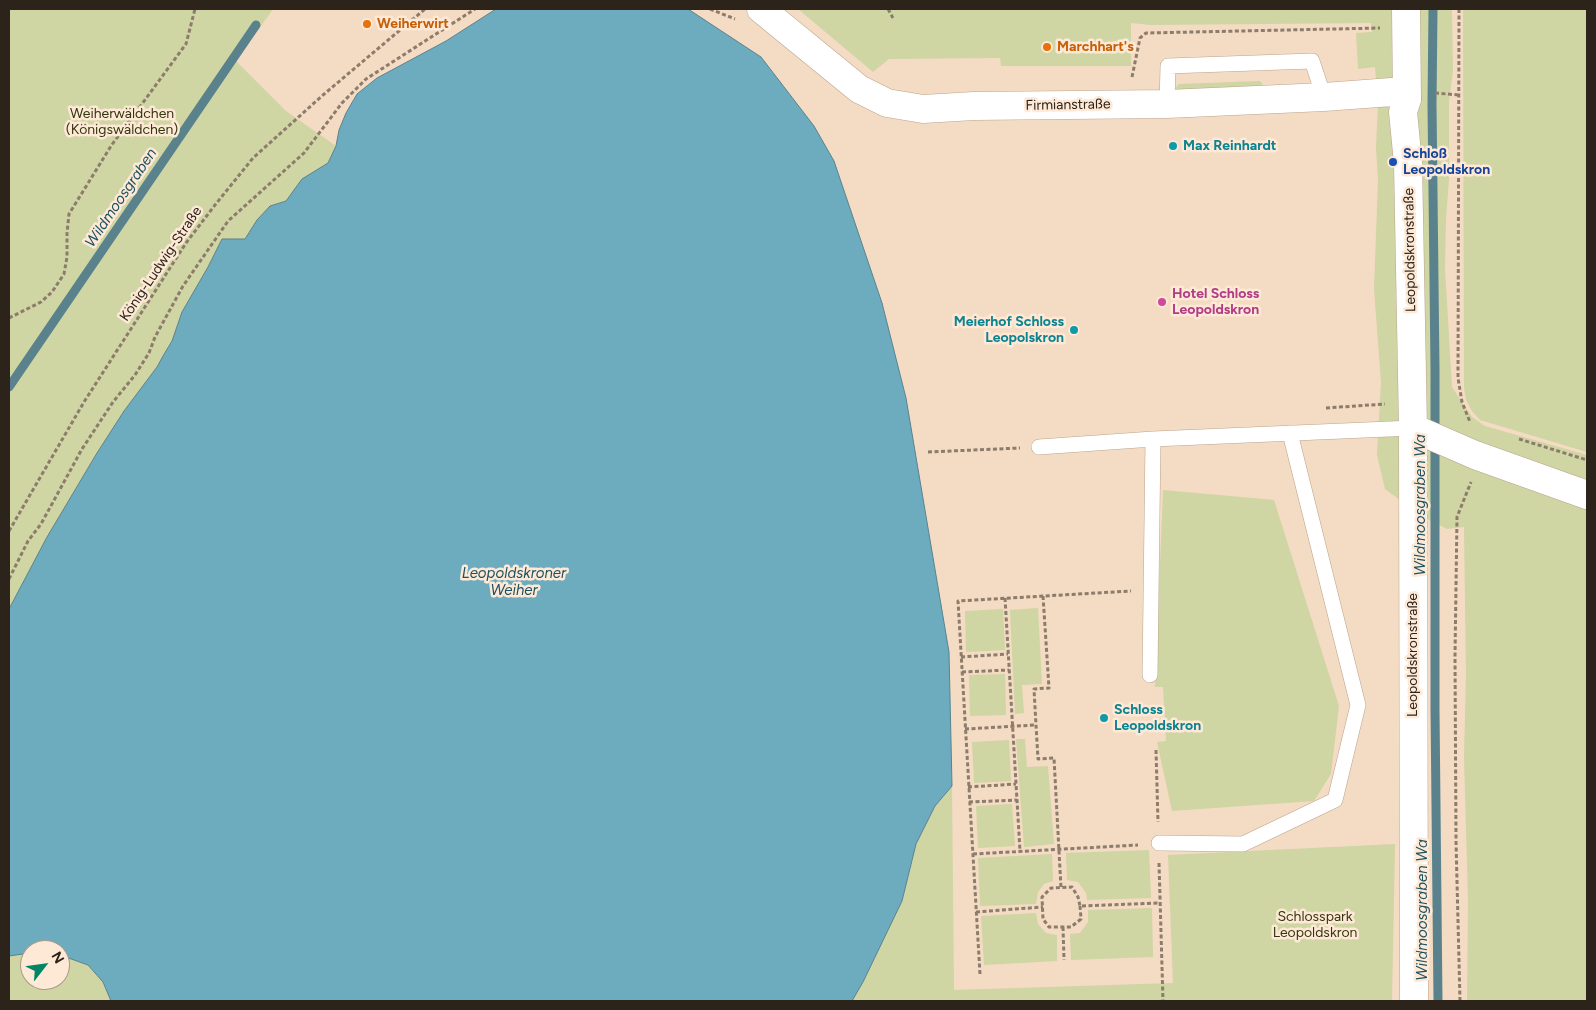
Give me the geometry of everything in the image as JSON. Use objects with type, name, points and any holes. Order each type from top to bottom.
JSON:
[{"type":"street","name":"Firmianstraße","points":[[761,9],[859,89],[887,103],[923,109],[974,106],[1166,104],[1392,92],[1406,99]]},
{"type":"street","name":"Leopoldskronstraße","points":[[1397,18],[1406,99],[1403,112],[1408,163],[1418,430],[1414,1001]]},
{"type":"street","points":[[1418,430],[1475,456],[1587,495]]},
{"type":"lane","points":[[1166,104],[1168,66],[1312,61],[1324,97]]},
{"type":"lane","points":[[1039,447],[1153,439],[1418,430]]},
{"type":"lane","points":[[1158,843],[1243,844],[1335,800],[1358,705],[1290,433]]},
{"type":"lane","points":[[1150,675],[1153,439]]},
{"type":"path","points":[[9,318],[41,302],[52,292],[64,274],[70,214],[111,146],[186,44],[196,9]]},
{"type":"path","name":"König-Ludwig-Straße","points":[[9,531],[84,402],[186,243],[215,205],[253,158],[323,95],[425,9]]},
{"type":"path","points":[[9,579],[28,541],[41,524],[82,449],[113,402],[135,375],[149,353],[155,337],[183,286],[228,221],[304,153],[342,103],[366,79],[475,9]]},
{"type":"path","points":[[888,9],[893,18]]},
{"type":"path","points":[[1458,9],[1458,378],[1462,402],[1467,418],[1472,425]]},
{"type":"path","points":[[1131,80],[1140,38],[1146,33],[1397,18]]},
{"type":"path","points":[[1441,93],[1459,95]]},
{"type":"path","points":[[1320,408],[1388,404]]},
{"type":"path","points":[[1518,438],[1587,460]]},
{"type":"path","points":[[928,452],[1039,447]]},
{"type":"path","points":[[1460,1001],[1455,656],[1457,517],[1471,481]]},
{"type":"path","points":[[980,974],[958,601],[1150,590]]},
{"type":"path","points":[[1043,596],[1049,688],[1034,689],[1038,760],[1054,758],[1061,888]]},
{"type":"path","points":[[1005,598],[1020,851]]},
{"type":"path","points":[[961,657],[1008,654]]},
{"type":"path","points":[[962,672],[1009,670]]},
{"type":"path","points":[[965,729],[1036,725]]},
{"type":"path","points":[[968,787],[1016,784]]},
{"type":"path","points":[[970,802],[1017,800]]},
{"type":"path","points":[[972,854],[1158,843]]},
{"type":"path","points":[[1072,887],[1078,897],[1080,906],[1080,919],[1071,927],[1049,927],[1043,919],[1042,897],[1051,888],[1072,887]]},
{"type":"path","points":[[1080,906],[1160,903]]},
{"type":"path","points":[[976,912],[1042,907]]},
{"type":"path","points":[[1063,927],[1064,960]]},
{"type":"path","points":[[1162,968],[1163,1001]]},
{"type":"green space","name":"Weiherwäldchen (Königswäldchen)","points":[[9,9],[273,9],[236,61],[286,111],[336,146],[328,163],[302,179],[286,201],[270,206],[257,220],[245,239],[215,255],[182,312],[172,341],[157,367],[124,411],[97,453],[47,537],[9,609]]},
{"type":"green space","points":[[798,9],[1452,9],[1453,71],[1449,102],[1449,179],[1445,269],[1452,387],[1472,417],[1485,426],[1587,455],[1587,1001],[1467,1001],[1468,902],[1464,757],[1466,675],[1464,527],[1447,529],[1423,517],[1385,489],[1377,455],[1381,382],[1374,289],[1378,180],[1376,148],[1378,105],[1375,67],[1358,69],[1356,33],[1372,32],[1371,23],[1151,25],[1131,23],[1131,66],[1001,66],[1000,58],[889,59],[873,72]]},
{"type":"green space","points":[[1463,9],[1587,9],[1587,452],[1480,420],[1466,400],[1464,388]]},
{"type":"green space","points":[[1260,81],[1263,85],[1262,87],[1176,91],[1176,87],[1179,84]]},
{"type":"green space","points":[[1163,490],[1274,500],[1339,706],[1331,774],[1314,801],[1172,811],[1157,742],[1166,741],[1163,687],[1155,687]]},
{"type":"green space","points":[[1038,608],[1042,684],[1022,685],[1024,713],[1015,714],[1010,610]]},
{"type":"green space","points":[[1003,609],[1005,650],[966,652],[965,611]]},
{"type":"green space","points":[[1005,674],[1006,715],[970,716],[969,675]]},
{"type":"green space","points":[[1016,739],[1025,739],[1027,767],[1048,766],[1054,844],[1024,847]]},
{"type":"green space","points":[[1009,740],[1011,781],[974,783],[972,742]]},
{"type":"green space","name":"Schlosspark Leopoldskron","points":[[952,786],[954,990],[1173,983],[1168,855],[1395,844],[1392,1001],[852,1001],[902,901],[916,844],[935,806]]},
{"type":"green space","points":[[1012,804],[1015,846],[978,848],[976,806]]},
{"type":"green space","points":[[1149,850],[1151,898],[1087,900],[1086,893],[1078,882],[1067,880],[1066,853]]},
{"type":"green space","points":[[1052,854],[1053,881],[1044,884],[1038,892],[1036,904],[980,906],[978,858]]},
{"type":"green space","points":[[1152,908],[1153,957],[1071,960],[1070,934],[1080,933],[1088,922],[1088,910]]},
{"type":"green space","points":[[1036,913],[1038,924],[1046,933],[1057,935],[1057,961],[984,965],[981,916]]},
{"type":"green space","points":[[20,954],[20,990],[70,990],[70,959],[88,965],[103,982],[111,1001],[9,1001],[9,956]]},
{"type":"water","name":"Leopoldskroner Weiher","points":[[496,9],[688,9],[761,57],[814,126],[834,161],[882,303],[906,398],[949,652],[952,786],[935,806],[916,844],[902,901],[852,1001],[111,1001],[103,982],[88,965],[70,959],[70,940],[20,940],[20,954],[9,956],[9,609],[47,537],[97,453],[124,411],[157,367],[172,341],[182,312],[222,239],[245,239],[257,220],[270,206],[286,201],[302,179],[328,163],[336,146],[339,130],[346,113],[357,94],[377,78],[446,41]]},
{"type":"waterway","name":"Wildmoosgraben Wa","points":[[1433,9],[1435,709],[1438,1001]]},
{"type":"waterway","name":"Wildmoosgraben","points":[[9,387],[256,25]]},
{"type":"place","name":"Weiherwirt","points":[[367,24]]},
{"type":"place","name":"Marchhart's","points":[[1047,47]]},
{"type":"place","name":"Max Reinhardt","points":[[1173,146]]},
{"type":"place","name":"Schloß Leopoldskron","points":[[1393,162]]},
{"type":"place","name":"Hotel Schloss Leopoldskron","points":[[1162,302]]},
{"type":"place","name":"Meierhof Schloss Leopolskron","points":[[1074,330]]},
{"type":"place","name":"Schloss Leopoldskron","points":[[1104,718]]}]
